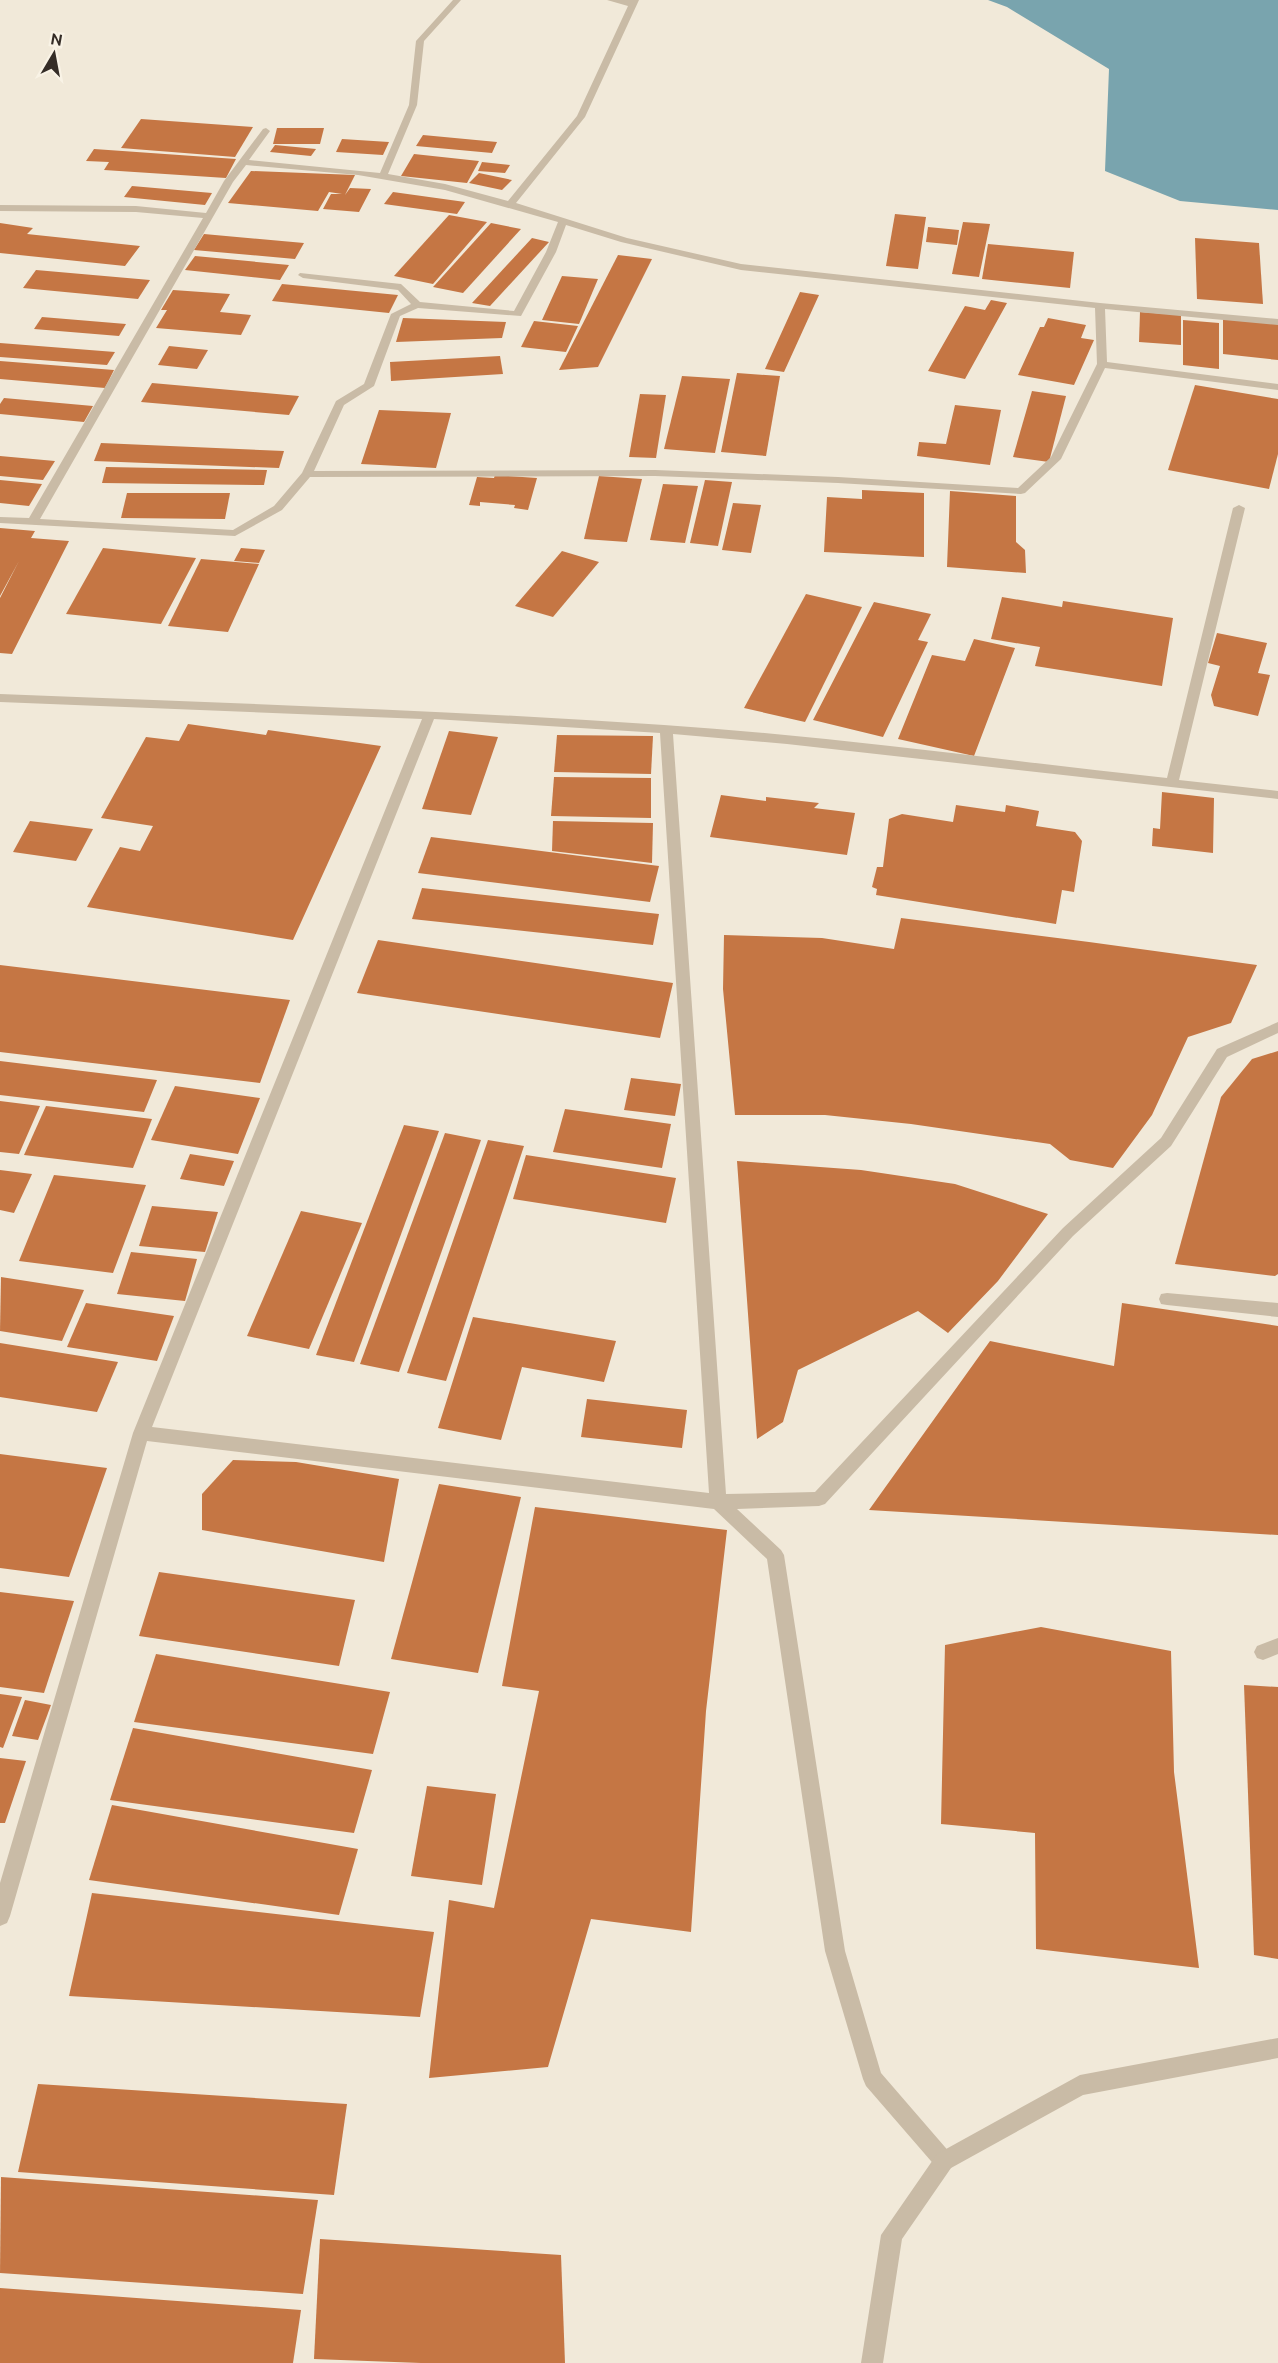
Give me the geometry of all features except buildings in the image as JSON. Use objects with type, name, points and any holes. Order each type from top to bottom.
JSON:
[{"type":"street","points":[[383,176],[413,105],[420,41],[457,0]]},
{"type":"street","points":[[510,204],[581,117],[634,2],[611,0]]},
{"type":"street","points":[[33,520],[229,181],[266,130]]},
{"type":"street","points":[[244,162],[383,176],[445,187],[510,204],[624,240],[741,267],[1100,306],[1278,322]]},
{"type":"street","points":[[0,208],[136,209],[209,216]]},
{"type":"street","points":[[0,520],[33,520],[235,533],[278,508],[307,474],[340,404],[369,386],[396,314],[417,305],[517,314],[551,252],[563,221]]},
{"type":"street","points":[[303,275],[401,287],[417,305]]},
{"type":"street","points":[[307,474],[655,473],[838,480],[1021,491],[1056,459],[1102,364],[1100,306]]},
{"type":"street","points":[[1102,364],[1278,387]]},
{"type":"street","points":[[1172,782],[1239,508]]},
{"type":"street","points":[[0,698],[430,715],[666,729],[1278,795]]},
{"type":"street","points":[[0,1916],[141,1433],[430,715]]},
{"type":"street","points":[[666,729],[718,1502],[775,1555],[835,1951],[873,2079],[944,2161]]},
{"type":"street","points":[[141,1433],[718,1502],[819,1499],[1068,1232],[1166,1142],[1222,1053],[1278,1027]]},
{"type":"street","points":[[1167,1299],[1278,1310]]},
{"type":"street","points":[[872,2363],[892,2235],[944,2161],[1080,2085],[1278,2048]]},
{"type":"water","points":[[988,0],[1278,0],[1278,210],[1180,201],[1105,171],[1109,69],[1007,7]]}]
